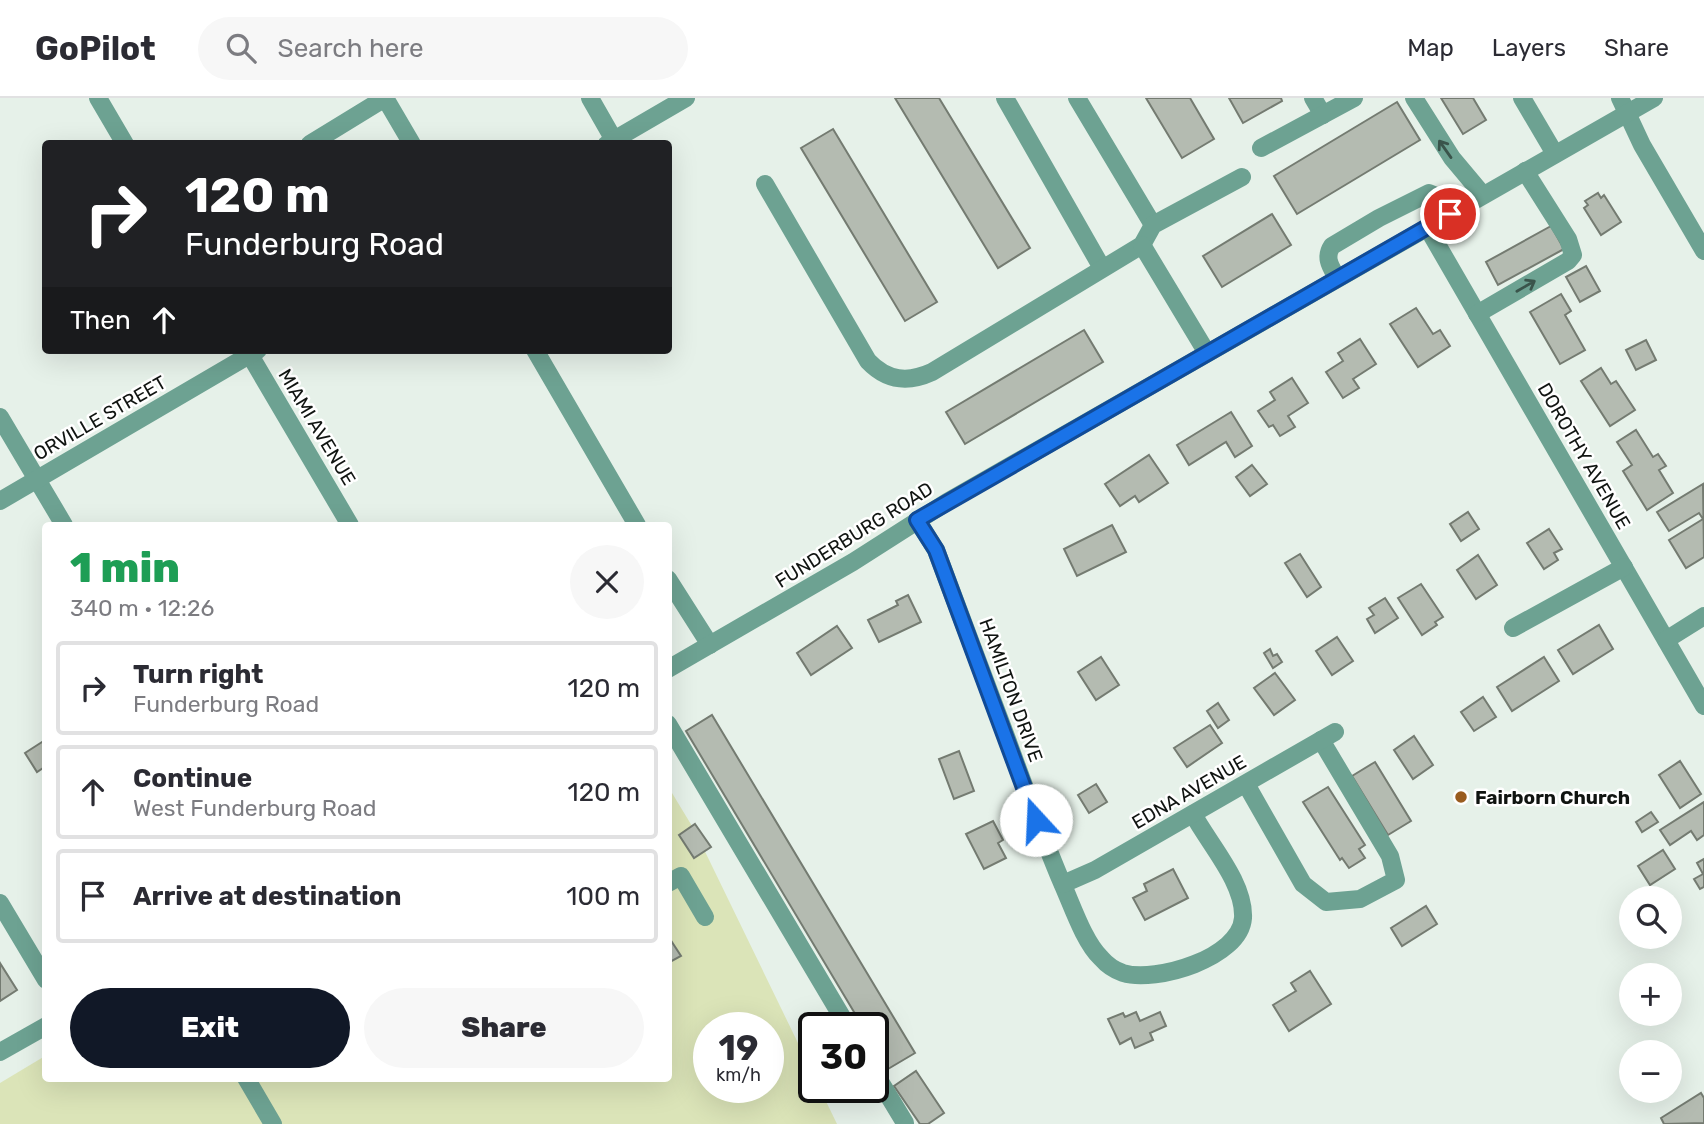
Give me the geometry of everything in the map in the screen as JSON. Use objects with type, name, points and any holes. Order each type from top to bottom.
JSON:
[{"type":"street","points":[[99,98],[123,140]]},
{"type":"street","points":[[317,140],[385,98],[410,140]]},
{"type":"street","points":[[590,98],[609,140]]},
{"type":"street","points":[[613,140],[686,98]]},
{"type":"street","points":[[1005,98],[1102,268]]},
{"type":"street","points":[[1077,98],[1153,225]]},
{"type":"street","points":[[1313,98],[1323,115]]},
{"type":"street","points":[[1261,148],[1354,98]]},
{"type":"street","points":[[1414,98],[1452,159],[1483,195]]},
{"type":"street","points":[[1522,98],[1555,155]]},
{"type":"street","name":"FUNDERBURG ROAD","points":[[672,667],[853,562],[917,520],[1555,155],[1624,106],[1654,98]]},
{"type":"street","points":[[1624,106],[1642,145],[1704,251]]},
{"type":"street","points":[[1477,314],[1568,261],[1573,255],[1568,239],[1525,171]]},
{"type":"street","points":[[765,184],[868,361],[889,377],[902,380],[920,378],[932,372],[1142,244],[1153,225],[1242,177]]},
{"type":"street","points":[[1337,278],[1328,261],[1332,246],[1379,218],[1429,193],[1439,197],[1450,214]]},
{"type":"street","name":"DOROTHY AVENUE","points":[[1427,227],[1704,706]]},
{"type":"street","points":[[1142,244],[1207,353]]},
{"type":"street","name":"ORVILLE STREET","points":[[0,501],[249,354]]},
{"type":"street","name":"MIAMI AVENUE","points":[[253,354],[348,522]]},
{"type":"street","points":[[537,354],[635,522]]},
{"type":"street","points":[[0,417],[62,522]]},
{"type":"street","name":"HAMILTON DRIVE","points":[[917,520],[936,550],[1043,841],[1098,956],[1110,967],[1142,976],[1163,974],[1190,966],[1215,953],[1238,932],[1243,921],[1242,906],[1234,881],[1193,814]]},
{"type":"street","points":[[1513,628],[1624,567]]},
{"type":"street","points":[[672,585],[710,645]]},
{"type":"street","points":[[1666,640],[1704,616]]},
{"type":"street","points":[[672,731],[839,1012]]},
{"type":"street","name":"EDNA AVENUE","points":[[1063,884],[1095,870],[1328,736],[1390,856],[1396,880],[1360,899],[1326,902],[1303,884],[1245,784]]},
{"type":"street","points":[[672,881],[681,876],[705,917]]},
{"type":"street","points":[[0,903],[42,973]]},
{"type":"street","points":[[0,1052],[42,1028]]},
{"type":"street","points":[[248,1082],[273,1124]]},
{"type":"street","points":[[889,1096],[905,1123]]},
{"type":"green space","points":[[672,793],[695,831],[783,1012],[693,1012],[693,1103],[784,1103],[784,1014],[798,1043],[798,1103],[827,1103],[837,1124],[0,1124],[0,1083],[42,1058],[42,1082],[672,1082]]},
{"type":"building","points":[[895,98],[939,98],[1030,248],[998,268]]},
{"type":"building","points":[[1146,98],[1190,98],[1214,139],[1182,158]]},
{"type":"building","points":[[1229,98],[1281,98],[1282,101],[1243,123]]},
{"type":"building","points":[[1441,98],[1473,98],[1486,120],[1463,134]]},
{"type":"building","points":[[1397,102],[1420,140],[1297,214],[1274,176]]},
{"type":"building","points":[[833,129],[937,302],[905,321],[801,148]]},
{"type":"building","points":[[1598,193],[1601,198],[1604,195],[1621,222],[1601,235],[1584,208],[1588,205],[1585,201]]},
{"type":"building","points":[[1272,214],[1291,245],[1222,287],[1203,256]]},
{"type":"building","points":[[1551,226],[1564,249],[1498,285],[1486,262]]},
{"type":"building","points":[[1586,266],[1600,291],[1580,302],[1566,277]]},
{"type":"building","points":[[1561,294],[1571,311],[1565,315],[1585,350],[1560,364],[1530,312]]},
{"type":"building","points":[[1416,308],[1433,334],[1440,330],[1450,346],[1418,367],[1390,324]]},
{"type":"building","points":[[1084,330],[1103,362],[965,444],[946,412]]},
{"type":"building","points":[[1360,339],[1376,364],[1353,379],[1359,388],[1343,398],[1326,372],[1343,361],[1338,353]]},
{"type":"building","points":[[1646,340],[1656,360],[1636,370],[1626,350]]},
{"type":"building","points":[[1601,368],[1611,384],[1616,381],[1635,410],[1610,426],[1581,381]]},
{"type":"building","points":[[1292,378],[1308,403],[1288,416],[1295,427],[1280,436],[1273,425],[1269,427],[1258,411],[1275,400],[1270,392]]},
{"type":"building","points":[[1231,412],[1252,446],[1235,457],[1226,442],[1189,465],[1177,445]]},
{"type":"building","points":[[1636,430],[1653,457],[1658,454],[1666,466],[1659,470],[1673,493],[1647,510],[1623,471],[1632,465],[1617,442]]},
{"type":"building","points":[[1149,455],[1168,483],[1139,502],[1135,496],[1120,506],[1105,484]]},
{"type":"building","points":[[1252,465],[1267,484],[1250,496],[1236,477]]},
{"type":"building","points":[[1703,484],[1704,557],[1686,568],[1669,540],[1703,519],[1699,513],[1669,531],[1657,512]]},
{"type":"building","points":[[1468,512],[1479,529],[1461,541],[1450,524]]},
{"type":"building","points":[[1112,525],[1126,552],[1077,576],[1064,549]]},
{"type":"building","points":[[1549,529],[1562,549],[1554,553],[1558,560],[1544,569],[1527,543]]},
{"type":"building","points":[[1300,554],[1321,587],[1307,597],[1285,563]]},
{"type":"building","points":[[1478,555],[1497,585],[1476,599],[1457,570]]},
{"type":"building","points":[[1421,584],[1443,617],[1435,622],[1437,625],[1422,635],[1398,598]]},
{"type":"building","points":[[908,595],[921,622],[879,642],[868,620],[898,605],[896,601]]},
{"type":"building","points":[[1385,598],[1398,618],[1375,633],[1367,619],[1374,615],[1369,608]]},
{"type":"building","points":[[1599,625],[1613,649],[1573,674],[1558,650]]},
{"type":"building","points":[[837,626],[852,648],[811,675],[797,653]]},
{"type":"building","points":[[1337,637],[1353,661],[1332,675],[1316,651]]},
{"type":"building","points":[[1270,649],[1273,656],[1277,654],[1282,662],[1273,668],[1264,653]]},
{"type":"building","points":[[1101,657],[1119,685],[1096,700],[1078,672]]},
{"type":"building","points":[[1544,657],[1559,681],[1512,711],[1497,687]]},
{"type":"building","points":[[1275,673],[1295,700],[1274,715],[1254,688]]},
{"type":"building","points":[[1483,697],[1496,717],[1474,731],[1461,712]]},
{"type":"building","points":[[1218,703],[1229,720],[1218,728],[1207,711]]},
{"type":"building","points":[[712,715],[915,1053],[889,1068],[889,1012],[854,1012],[686,731]]},
{"type":"building","points":[[1210,725],[1222,743],[1187,767],[1174,748]]},
{"type":"building","points":[[1414,736],[1433,765],[1413,779],[1394,750]]},
{"type":"building","points":[[42,742],[42,769],[37,772],[25,753]]},
{"type":"building","points":[[959,751],[974,791],[954,799],[939,759]]},
{"type":"building","points":[[1680,761],[1701,794],[1680,808],[1659,775]]},
{"type":"building","points":[[1375,762],[1411,821],[1388,835],[1352,776]]},
{"type":"building","points":[[1096,784],[1107,802],[1089,813],[1078,795]]},
{"type":"building","points":[[1328,787],[1365,845],[1359,849],[1365,858],[1349,868],[1342,858],[1340,860],[1303,802]]},
{"type":"building","points":[[1704,802],[1704,835],[1697,840],[1691,831],[1670,845],[1660,830]]},
{"type":"building","points":[[1651,812],[1658,822],[1642,832],[1636,822]]},
{"type":"building","points":[[993,821],[1003,840],[998,843],[1006,858],[984,869],[966,834]]},
{"type":"building","points":[[695,824],[711,847],[694,858],[679,835]]},
{"type":"building","points":[[1663,850],[1675,869],[1650,885],[1638,866]]},
{"type":"building","points":[[1704,859],[1704,887],[1700,889],[1694,879],[1703,874],[1697,863]]},
{"type":"building","points":[[1173,869],[1188,898],[1145,920],[1133,898],[1147,891],[1144,884]]},
{"type":"building","points":[[1426,906],[1437,924],[1402,946],[1391,928]]},
{"type":"building","points":[[672,942],[681,956],[672,961]]},
{"type":"building","points":[[0,963],[17,990],[0,1001]]},
{"type":"building","points":[[1310,971],[1331,1004],[1289,1031],[1273,1005],[1296,991],[1291,983]]},
{"type":"building","points":[[1136,1012],[1140,1021],[1160,1012],[1166,1026],[1150,1033],[1153,1040],[1135,1048],[1131,1038],[1120,1044],[1108,1019],[1123,1013],[1125,1017]]},
{"type":"building","points":[[916,1071],[944,1113],[928,1124],[920,1124],[894,1086]]},
{"type":"building","points":[[1701,1093],[1704,1098],[1704,1123],[1664,1124],[1661,1118]]},
{"type":"place","name":"Fairborn Church","points":[[1461,797]]},
{"type":"route","points":[[1036,820],[936,550],[917,520],[1450,214]]}]
